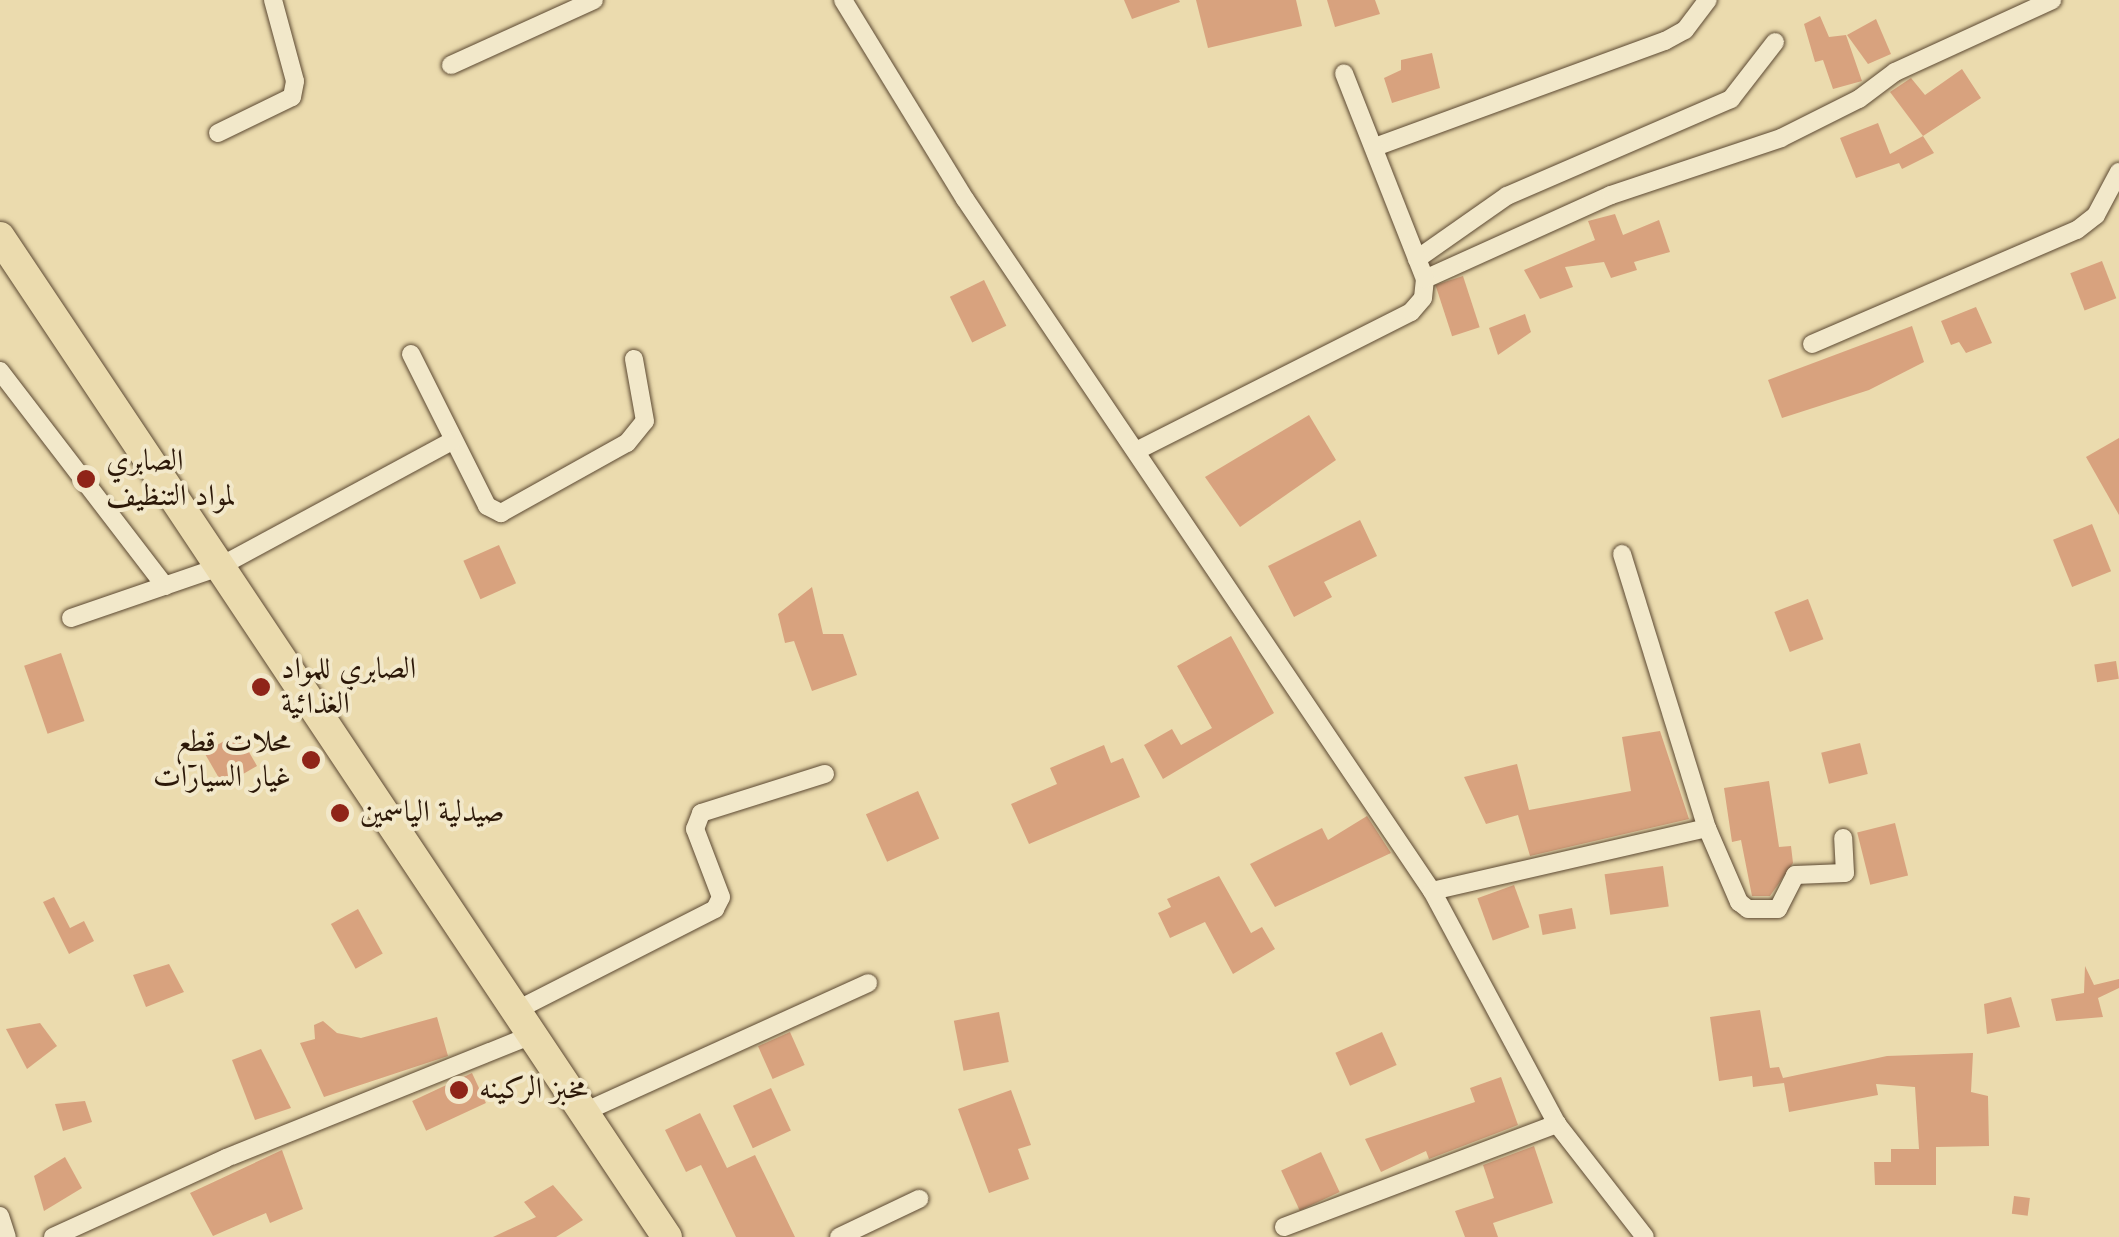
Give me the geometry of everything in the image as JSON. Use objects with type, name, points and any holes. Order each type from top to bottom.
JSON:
[{"type":"main road","points":[[0,237],[521,1024],[667,1237]]},
{"type":"street","points":[[218,134],[292,97],[295,80],[274,0]]},
{"type":"street","points":[[451,65],[594,0]]},
{"type":"street","points":[[843,0],[966,199],[1432,891],[1558,1124],[1646,1237]]},
{"type":"street","points":[[1375,146],[1665,40],[1692,23],[1708,0]]},
{"type":"street","points":[[1425,279],[1611,195],[1781,138],[1860,99],[1895,72],[2052,0]]},
{"type":"street","points":[[1418,259],[1508,196],[1731,99],[1775,42]]},
{"type":"street","points":[[1138,450],[1411,312],[1423,298],[1425,279],[1418,259],[1344,73]]},
{"type":"street","points":[[1812,344],[2077,230],[2096,215],[2119,172]]},
{"type":"street","points":[[411,354],[487,506],[508,512],[627,443],[645,421],[634,359]]},
{"type":"street","points":[[0,371],[165,586]]},
{"type":"street","points":[[71,618],[220,567],[452,442]]},
{"type":"street","points":[[1622,554],[1707,828],[1739,902],[1748,910],[1783,907],[1781,898],[1794,876],[1848,871],[1843,838]]},
{"type":"street","points":[[54,1237],[521,1024],[715,908],[721,896],[695,829],[701,813],[825,774]]},
{"type":"street","points":[[1432,891],[1707,828]]},
{"type":"street","points":[[584,1112],[868,983]]},
{"type":"street","points":[[1284,1228],[1558,1124]]},
{"type":"street","points":[[839,1237],[919,1199]]},
{"type":"street","points":[[0,1216],[7,1237]]},
{"type":"building","points":[[1124,0],[1179,0],[1180,2],[1132,19]]},
{"type":"building","points":[[1196,0],[1296,0],[1302,26],[1208,48]]},
{"type":"building","points":[[1327,0],[1375,0],[1380,14],[1335,27]]},
{"type":"building","points":[[1820,16],[1829,37],[1846,35],[1862,81],[1833,89],[1823,60],[1815,62],[1804,24]]},
{"type":"building","points":[[1876,19],[1891,54],[1868,64],[1847,35]]},
{"type":"building","points":[[1432,53],[1440,88],[1392,103],[1384,78],[1401,70],[1401,60]]},
{"type":"building","points":[[1962,69],[1981,98],[1923,136],[1890,92],[1911,78],[1925,95]]},
{"type":"building","points":[[1878,123],[1890,154],[1923,136],[1934,153],[1902,169],[1899,163],[1856,178],[1840,138]]},
{"type":"building","points":[[1615,214],[1623,235],[1659,220],[1670,252],[1634,262],[1637,270],[1611,278],[1604,262],[1565,267],[1573,287],[1540,299],[1524,270],[1595,240],[1588,221]]},
{"type":"building","points":[[2102,261],[2116,298],[2085,311],[2070,273]]},
{"type":"building","points":[[1463,276],[1480,327],[1452,336],[1435,285]]},
{"type":"building","points":[[984,280],[1006,326],[972,342],[950,297]]},
{"type":"building","points":[[1976,307],[1992,343],[1966,353],[1959,342],[1951,345],[1941,321]]},
{"type":"building","points":[[1525,314],[1531,332],[1498,355],[1489,328]]},
{"type":"building","points":[[1912,326],[1924,362],[1869,390],[1782,418],[1768,380]]},
{"type":"building","points":[[1309,415],[1336,460],[1240,527],[1205,477]]},
{"type":"building","points":[[2119,438],[2119,515],[2086,457]]},
{"type":"building","points":[[1360,520],[1377,556],[1324,582],[1332,597],[1294,617],[1268,566]]},
{"type":"building","points":[[2092,524],[2111,571],[2072,587],[2053,540]]},
{"type":"building","points":[[499,545],[516,583],[480,599],[463,561]]},
{"type":"building","points":[[812,587],[823,634],[843,634],[857,675],[812,691],[794,641],[785,643],[778,614]]},
{"type":"building","points":[[1808,599],[1823,639],[1790,652],[1774,612]]},
{"type":"building","points":[[1231,636],[1274,713],[1163,779],[1144,745],[1172,729],[1181,745],[1212,728],[1177,666]]},
{"type":"building","points":[[61,653],[84,721],[48,734],[24,666]]},
{"type":"building","points":[[2116,661],[2119,679],[2097,682],[2094,664]]},
{"type":"building","points":[[1660,731],[1689,819],[1530,856],[1518,815],[1486,824],[1464,777],[1517,764],[1529,810],[1631,791],[1622,737]]},
{"type":"building","points":[[238,733],[257,766],[223,785],[204,752]]},
{"type":"building","points":[[1860,743],[1868,774],[1829,784],[1821,753]]},
{"type":"building","points":[[1104,745],[1111,763],[1123,758],[1140,797],[1029,844],[1011,804],[1057,784],[1050,768]]},
{"type":"building","points":[[1769,781],[1779,847],[1791,846],[1793,863],[1770,896],[1752,896],[1741,840],[1732,842],[1724,788]]},
{"type":"building","points":[[918,791],[939,839],[887,862],[866,814]]},
{"type":"building","points":[[1367,816],[1391,853],[1275,907],[1250,864],[1322,828],[1328,840]]},
{"type":"building","points":[[1895,823],[1908,875],[1870,885],[1857,832]]},
{"type":"building","points":[[1663,866],[1669,907],[1610,915],[1605,874]]},
{"type":"building","points":[[1219,876],[1251,933],[1262,927],[1275,949],[1233,974],[1205,922],[1170,938],[1158,913],[1171,907],[1167,899]]},
{"type":"building","points":[[1514,885],[1529,927],[1493,941],[1477,898]]},
{"type":"building","points":[[54,897],[70,928],[84,921],[94,941],[69,954],[43,902]]},
{"type":"building","points":[[1572,908],[1576,929],[1543,935],[1539,914]]},
{"type":"building","points":[[358,909],[383,954],[356,969],[331,924]]},
{"type":"building","points":[[169,964],[184,992],[146,1007],[133,975]]},
{"type":"building","points":[[2085,966],[2094,985],[2119,979],[2119,988],[2098,998],[2103,1017],[2056,1021],[2051,999],[2084,993]]},
{"type":"building","points":[[2011,997],[2020,1027],[1987,1034],[1984,1004]]},
{"type":"building","points":[[1760,1010],[1770,1068],[1779,1067],[1783,1078],[1887,1056],[1973,1053],[1971,1092],[1988,1096],[1989,1146],[1936,1147],[1936,1185],[1875,1185],[1874,1162],[1891,1162],[1891,1149],[1919,1149],[1915,1087],[1876,1084],[1878,1095],[1789,1112],[1784,1083],[1753,1087],[1752,1076],[1719,1081],[1710,1017]]},
{"type":"building","points":[[999,1012],[1009,1062],[964,1071],[954,1021]]},
{"type":"building","points":[[437,1017],[448,1056],[324,1097],[300,1043],[315,1039],[314,1025],[323,1021],[337,1033],[361,1038]]},
{"type":"building","points":[[40,1023],[57,1046],[27,1069],[6,1029]]},
{"type":"building","points":[[790,1032],[805,1065],[773,1079],[758,1046]]},
{"type":"building","points":[[1382,1032],[1397,1065],[1350,1086],[1335,1053]]},
{"type":"building","points":[[261,1049],[291,1108],[255,1120],[232,1060]]},
{"type":"building","points":[[472,1073],[486,1103],[426,1131],[412,1101]]},
{"type":"building","points":[[1501,1077],[1518,1125],[1429,1159],[1426,1151],[1381,1172],[1365,1139],[1475,1102],[1470,1088]]},
{"type":"building","points":[[771,1088],[791,1131],[753,1148],[733,1106]]},
{"type":"building","points":[[1011,1090],[1031,1145],[1018,1149],[1029,1179],[989,1193],[958,1109]]},
{"type":"building","points":[[85,1101],[92,1122],[63,1131],[55,1104]]},
{"type":"building","points":[[700,1113],[727,1168],[755,1155],[795,1237],[736,1237],[701,1165],[686,1172],[665,1130]]},
{"type":"building","points":[[1534,1146],[1553,1203],[1493,1223],[1498,1237],[1465,1237],[1455,1211],[1494,1198],[1483,1165]]},
{"type":"building","points":[[282,1150],[303,1209],[270,1223],[266,1213],[213,1236],[190,1193]]},
{"type":"building","points":[[1321,1152],[1340,1192],[1300,1210],[1281,1171]]},
{"type":"building","points":[[65,1157],[82,1188],[44,1211],[34,1176]]},
{"type":"building","points":[[553,1185],[583,1220],[556,1237],[493,1237],[536,1217],[524,1202]]},
{"type":"building","points":[[2014,1196],[2030,1198],[2028,1216],[2012,1214]]},
{"type":"place","name":"الصابري لمواد التنظيف","points":[[86,479]]},
{"type":"place","name":"الصابري للمواد الغذائية","points":[[261,687]]},
{"type":"place","name":"محلات قطع غيار السيارات","points":[[311,760]]},
{"type":"place","name":"صيدلية الياسمين","points":[[340,813]]},
{"type":"place","name":"مخبز الركينه","points":[[459,1090]]}]
